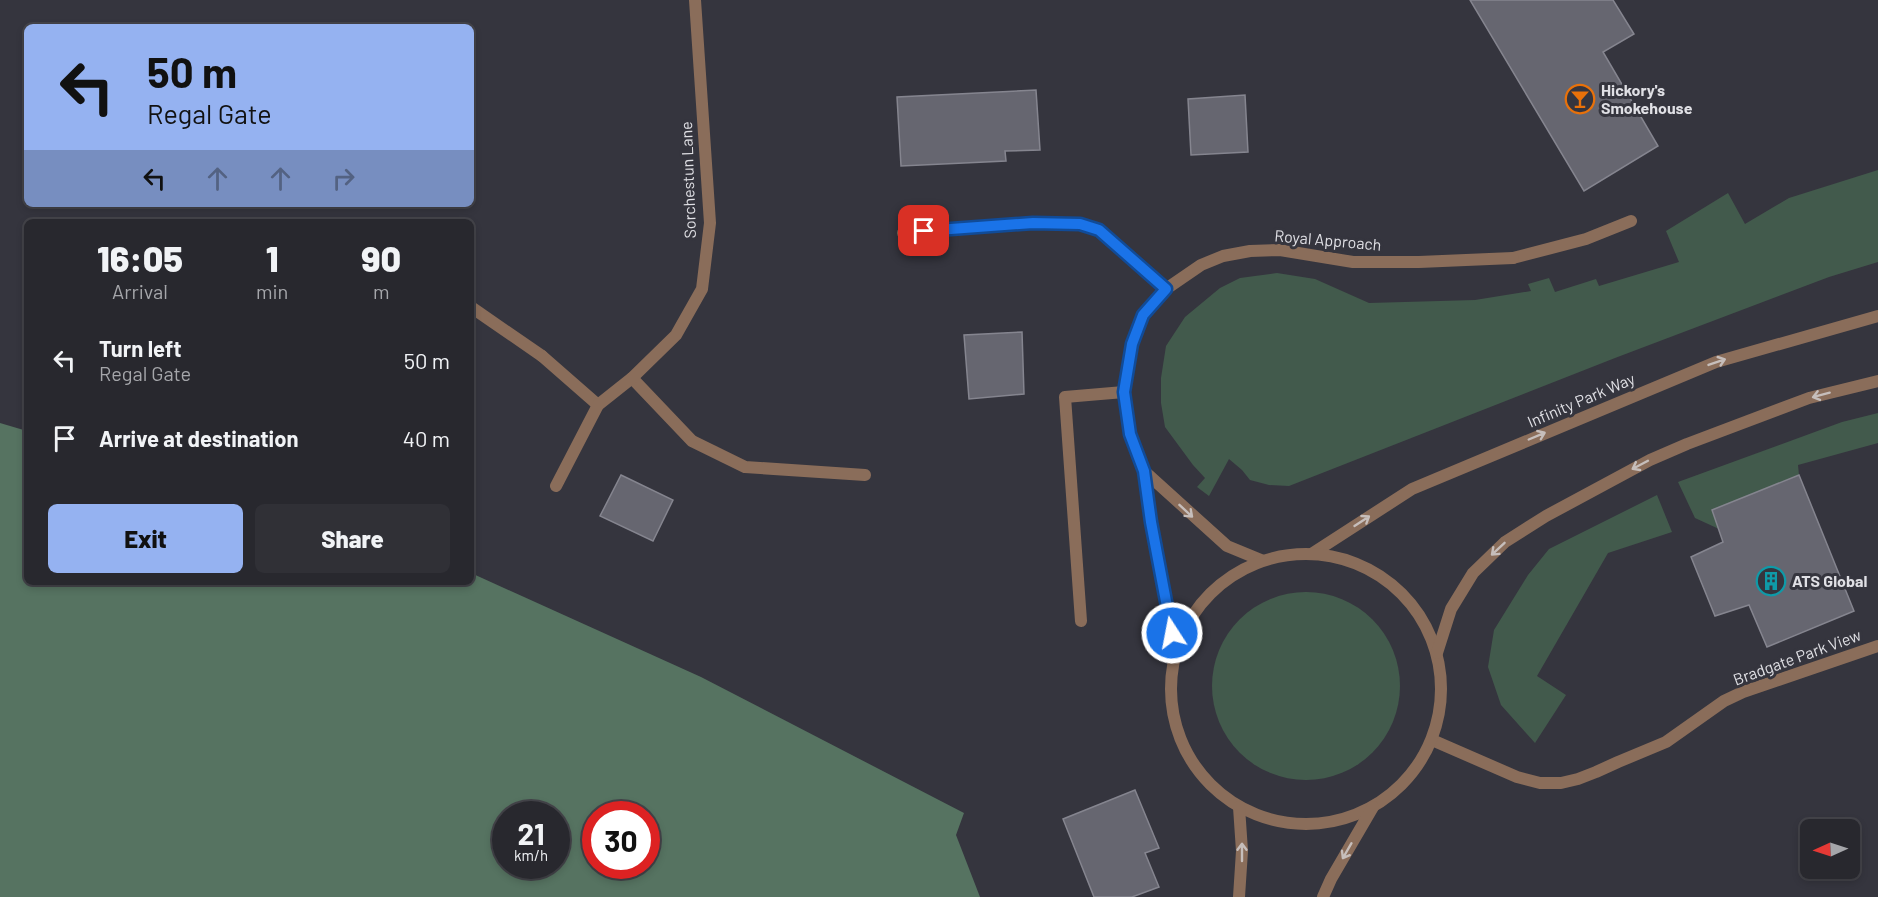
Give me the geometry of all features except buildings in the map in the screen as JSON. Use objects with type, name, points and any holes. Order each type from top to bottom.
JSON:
[{"type":"street","name":"Sorchestun Lane","points":[[556,486],[598,405],[632,378],[676,335],[702,289],[710,223],[694,0]]},
{"type":"street","name":"Royal Approach","points":[[1176,652],[1151,522],[1144,471],[1130,434],[1124,392],[1132,344],[1143,315],[1166,289],[1201,265],[1223,256],[1250,250],[1280,250],[1353,262],[1513,258],[1586,239],[1630,221]]},
{"type":"street","points":[[903,233],[1033,223],[1080,224],[1099,230],[1166,289]]},
{"type":"street","points":[[474,309],[542,356],[598,405]]},
{"type":"street","name":"Infinity Park Way","points":[[1313,553],[1412,489],[1716,362],[1878,316]]},
{"type":"street","points":[[632,378],[692,441],[745,467],[865,475]]},
{"type":"street","points":[[1437,653],[1450,609],[1473,573],[1505,542],[1546,516],[1650,460],[1687,444],[1809,398],[1878,381]]},
{"type":"street","points":[[1081,621],[1065,397],[1124,392]]},
{"type":"street","name":"Royal Approach","points":[[1144,471],[1227,546],[1261,560]]},
{"type":"street","points":[[1313,553],[1342,558],[1368,568],[1392,583],[1412,603],[1427,626],[1437,653],[1442,696],[1439,719],[1422,760],[1409,778],[1392,794],[1352,817],[1329,823],[1306,825],[1260,817],[1239,807],[1204,778],[1180,740],[1171,696],[1176,652],[1185,628],[1199,605],[1216,586],[1238,571],[1261,560],[1287,554],[1313,553]]},
{"type":"street","name":"Bradgate Park View","points":[[1432,740],[1517,777],[1540,783],[1561,783],[1596,772],[1666,742],[1724,701],[1743,692],[1878,646]]},
{"type":"street","points":[[1239,807],[1242,851],[1239,897]]},
{"type":"street","points":[[1323,897],[1373,807]]},
{"type":"green space","points":[[1878,170],[1878,262],[1829,277],[1615,358],[1289,486],[1269,485],[1250,480],[1229,459],[1209,496],[1197,487],[1205,478],[1165,427],[1161,403],[1161,378],[1166,346],[1185,317],[1220,288],[1240,278],[1277,273],[1315,279],[1369,303],[1475,300],[1531,291],[1528,284],[1549,278],[1555,292],[1596,279],[1599,286],[1679,262],[1666,231],[1728,193],[1745,224],[1789,198]]},
{"type":"green space","points":[[1878,413],[1878,443],[1798,465],[1799,475],[1713,510],[1719,529],[1695,518],[1678,482],[1842,422]]},
{"type":"green space","points":[[0,423],[24,430],[24,585],[474,585],[474,574],[701,677],[964,813],[956,835],[980,897],[0,897]]},
{"type":"green space","points":[[1657,495],[1672,532],[1608,553],[1537,676],[1566,695],[1535,743],[1501,705],[1488,667],[1494,630],[1528,575],[1549,549]]},
{"type":"green space","points":[[1306,592],[1333,596],[1350,603],[1372,620],[1389,642],[1396,659],[1400,686],[1396,713],[1389,730],[1372,752],[1350,769],[1333,776],[1306,780],[1279,776],[1262,769],[1240,752],[1223,730],[1216,713],[1212,686],[1216,659],[1223,642],[1240,620],[1262,603],[1279,596]]},
{"type":"place","name":"Hickory's Smokehouse","points":[[1580,99]]},
{"type":"place","name":"ATS Global","points":[[1771,581]]},
{"type":"route","points":[[924,231],[1033,223],[1080,224],[1099,230],[1166,289],[1143,315],[1127,364],[1124,392],[1130,434],[1144,471],[1172,633]]}]
